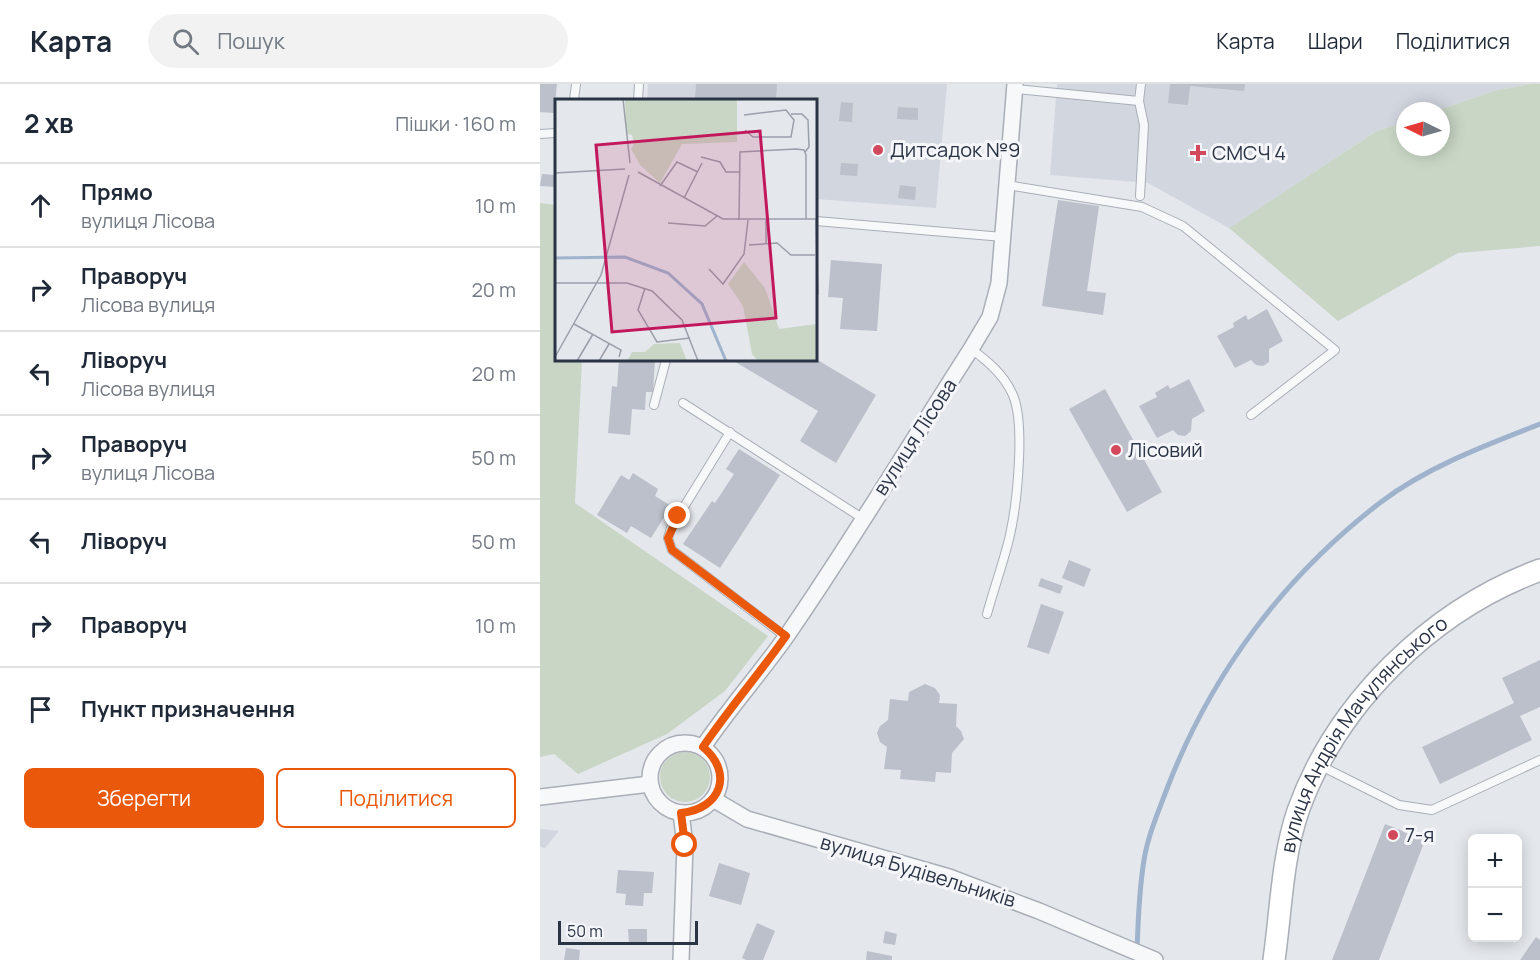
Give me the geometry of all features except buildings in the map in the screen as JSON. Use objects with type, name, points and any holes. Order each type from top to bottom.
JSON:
[{"type":"street","name":"вулиця Лісова","points":[[703,747],[728,709],[759,675],[786,636],[990,316],[999,283],[1015,87]]},
{"type":"street","name":"вулиця Андрія Мачулянського","points":[[1274,960],[1290,845],[1298,813],[1319,765],[1341,728],[1366,694],[1424,636],[1454,613],[1489,592],[1540,570]]},
{"type":"street","points":[[680,742],[703,747],[718,765],[718,789],[713,799],[700,810],[681,813],[661,804],[650,784],[653,762],[660,752],[680,742]]},
{"type":"street","points":[[540,797],[650,784]]},
{"type":"street","name":"вулиця Будівельників","points":[[713,799],[747,819],[949,877],[1040,911],[1155,960]]},
{"type":"street","points":[[681,813],[685,845],[681,960]]},
{"type":"lane","points":[[574,99],[576,84]]},
{"type":"lane","points":[[638,99],[639,84]]},
{"type":"lane","points":[[1140,196],[1144,125],[1139,101],[1141,84]]},
{"type":"lane","points":[[1015,87],[1139,101]]},
{"type":"lane","points":[[540,134],[555,133]]},
{"type":"lane","points":[[1007,185],[1142,207],[1183,226],[1335,350],[1251,416]]},
{"type":"lane","points":[[818,221],[1003,237]]},
{"type":"lane","points":[[971,349],[1001,375],[1013,394],[1018,417],[1019,446],[1011,534],[987,614]]},
{"type":"lane","points":[[654,405],[665,362]]},
{"type":"lane","points":[[683,403],[861,518]]},
{"type":"lane","points":[[730,432],[671,528],[668,538],[672,550],[786,636]]},
{"type":"lane","points":[[1319,765],[1399,805],[1432,810],[1540,760]]},
{"type":"shaded area","name":"Дитсадок №9","points":[[648,84],[947,84],[936,208],[818,199],[818,99],[647,99]]},
{"type":"shaded area","name":"СМСЧ 4","points":[[1057,84],[1531,84],[1497,90],[1450,106],[1450,102],[1396,102],[1396,125],[1377,131],[1229,228],[1148,183],[1050,175]]},
{"type":"shaded area","points":[[540,829],[559,831],[545,848],[540,847]]},
{"type":"green space","points":[[1540,84],[1540,246],[1458,253],[1338,321],[1229,228],[1377,131],[1396,125],[1396,156],[1450,156],[1450,106],[1497,90]]},
{"type":"green space","points":[[540,203],[555,205],[555,362],[582,362],[575,503],[768,636],[725,691],[667,734],[578,774],[554,754],[540,757]]},
{"type":"green space","points":[[680,752],[690,752],[703,759],[710,772],[710,782],[703,795],[690,802],[680,802],[671,798],[664,791],[660,782],[660,772],[664,763],[671,756]]},
{"type":"waterway","points":[[1137,951],[1142,871],[1148,841],[1158,813],[1186,744],[1206,704],[1255,629],[1313,562],[1346,531],[1399,489],[1437,467],[1540,424]]},
{"type":"place","name":"Дитсадок №9","points":[[878,150]]},
{"type":"place","name":"СМСЧ 4","points":[[1198,153]]},
{"type":"place","name":"Лісовий","points":[[1116,450]]},
{"type":"place","name":"7-я","points":[[1393,835]]},
{"type":"route","points":[[678,516],[668,538],[672,550],[786,636],[759,675],[728,709],[703,747],[718,765],[720,777],[718,789],[713,799],[700,810],[681,813],[685,845]]}]
